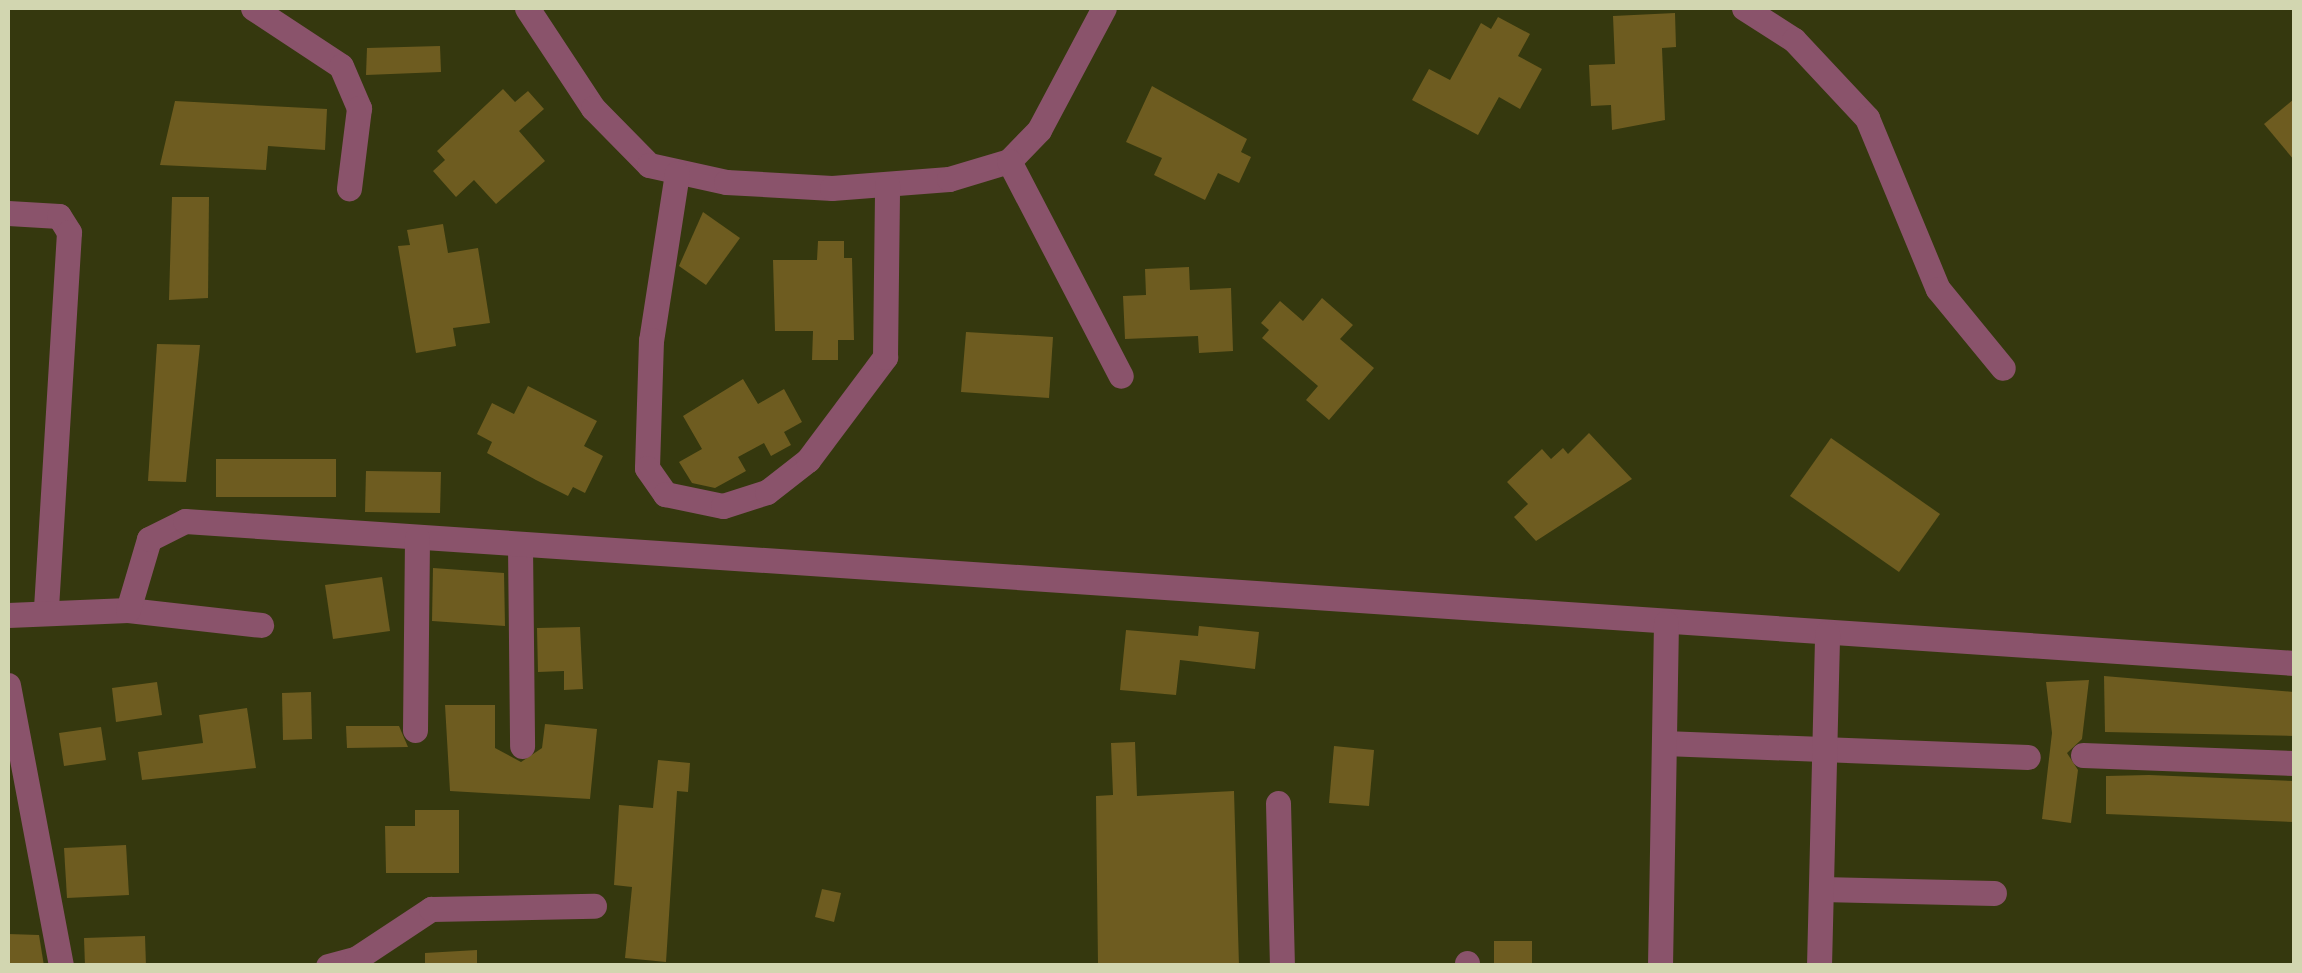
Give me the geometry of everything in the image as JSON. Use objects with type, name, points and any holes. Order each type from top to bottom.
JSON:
[{"type":"street","points":[[253,8],[341,66],[359,108],[349,188]]},
{"type":"street","points":[[527,8],[626,147],[677,173],[832,188],[887,184],[1009,161],[1039,130],[1104,8]]},
{"type":"street","points":[[1744,8],[1794,40],[1867,118],[1938,289],[2003,368]]},
{"type":"street","points":[[1009,161],[1121,376]]},
{"type":"street","points":[[677,173],[651,340],[647,468],[665,494],[723,506],[767,492],[808,460],[885,358],[887,184]]},
{"type":"street","points":[[8,213],[58,216],[69,232],[46,612]]},
{"type":"street","points":[[128,610],[148,539],[167,522],[2294,662]]},
{"type":"street","points":[[415,730],[418,538]]},
{"type":"street","points":[[520,544],[522,746]]},
{"type":"street","points":[[8,615],[128,610],[261,624]]},
{"type":"street","points":[[1660,966],[1666,623]]},
{"type":"street","points":[[1819,966],[1826,632]]},
{"type":"street","points":[[8,685],[62,966]]},
{"type":"street","points":[[1664,744],[2028,757]]},
{"type":"street","points":[[2084,755],[2294,763]]},
{"type":"street","points":[[1278,803],[1282,966]]},
{"type":"street","points":[[1821,890],[1994,893]]},
{"type":"street","points":[[328,966],[357,958],[431,909],[594,906]]},
{"type":"building","points":[[1675,13],[1676,47],[1662,48],[1665,120],[1612,130],[1611,105],[1591,106],[1589,65],[1615,64],[1613,16]]},
{"type":"building","points":[[1498,17],[1530,34],[1518,56],[1542,69],[1520,109],[1499,97],[1478,135],[1412,100],[1429,69],[1450,80],[1481,23],[1491,29]]},
{"type":"building","points":[[440,46],[441,72],[366,75],[367,48]]},
{"type":"building","points":[[1152,86],[1247,139],[1241,152],[1251,157],[1239,183],[1218,173],[1205,200],[1154,175],[1162,158],[1126,142]]},
{"type":"building","points":[[503,89],[515,102],[528,91],[544,109],[519,131],[545,161],[496,204],[474,180],[456,197],[433,171],[445,160],[437,151]]},
{"type":"building","points":[[2294,99],[2294,160],[2264,124]]},
{"type":"building","points":[[175,101],[327,109],[325,150],[268,146],[266,170],[160,165]]},
{"type":"building","points":[[172,197],[209,197],[208,298],[169,300]]},
{"type":"building","points":[[703,212],[740,238],[706,285],[679,266]]},
{"type":"building","points":[[443,224],[448,253],[478,248],[490,323],[453,328],[456,346],[416,353],[398,246],[410,245],[407,230]]},
{"type":"building","points":[[818,241],[844,241],[844,258],[852,258],[854,340],[838,340],[838,360],[812,360],[813,331],[775,331],[773,260],[817,260]]},
{"type":"building","points":[[1189,267],[1190,290],[1231,288],[1233,351],[1199,353],[1198,336],[1125,339],[1123,296],[1146,295],[1145,269]]},
{"type":"building","points":[[1322,298],[1353,325],[1340,339],[1374,368],[1329,420],[1306,400],[1318,386],[1262,338],[1269,330],[1261,323],[1280,301],[1303,321]]},
{"type":"building","points":[[966,332],[1053,337],[1049,398],[961,392]]},
{"type":"building","points":[[157,344],[200,345],[186,482],[148,481]]},
{"type":"building","points":[[743,379],[758,404],[784,389],[802,422],[784,432],[791,445],[771,456],[764,443],[738,457],[746,471],[715,488],[692,483],[679,462],[702,449],[683,416]]},
{"type":"building","points":[[528,386],[597,421],[584,446],[603,456],[585,493],[573,487],[568,496],[487,453],[492,442],[477,434],[492,403],[514,414]]},
{"type":"building","points":[[1589,433],[1632,479],[1536,541],[1514,517],[1528,504],[1507,482],[1542,449],[1551,459],[1563,448],[1568,454]]},
{"type":"building","points":[[1831,438],[1940,514],[1899,572],[1790,496]]},
{"type":"building","points":[[216,459],[336,459],[336,497],[216,497]]},
{"type":"building","points":[[366,471],[441,472],[440,513],[365,512]]},
{"type":"building","points":[[433,568],[504,573],[505,626],[432,621]]},
{"type":"building","points":[[382,577],[390,631],[333,639],[325,585]]},
{"type":"building","points":[[1199,626],[1259,632],[1255,669],[1180,660],[1176,695],[1120,690],[1126,630],[1198,636]]},
{"type":"building","points":[[580,627],[583,689],[564,690],[564,671],[538,672],[537,628]]},
{"type":"building","points":[[2104,676],[2294,692],[2294,736],[2105,732]]},
{"type":"building","points":[[2089,680],[2082,739],[2067,753],[2078,770],[2071,823],[2042,819],[2052,733],[2046,682]]},
{"type":"building","points":[[157,682],[162,715],[116,722],[112,688]]},
{"type":"building","points":[[311,692],[312,739],[283,740],[282,693]]},
{"type":"building","points":[[445,705],[495,705],[495,748],[521,762],[542,748],[545,724],[597,729],[590,799],[450,791]]},
{"type":"building","points":[[247,708],[256,768],[142,780],[138,752],[203,743],[199,715]]},
{"type":"building","points":[[346,726],[399,726],[408,747],[347,748]]},
{"type":"building","points":[[101,727],[106,760],[64,766],[59,733]]},
{"type":"building","points":[[1135,742],[1137,796],[1234,791],[1239,966],[1098,966],[1096,796],[1113,795],[1111,743]]},
{"type":"building","points":[[1334,746],[1374,750],[1369,806],[1329,803]]},
{"type":"building","points":[[658,760],[690,763],[688,792],[677,791],[666,962],[625,958],[632,887],[614,885],[619,805],[653,808]]},
{"type":"building","points":[[2106,776],[2294,781],[2294,822],[2106,814]]},
{"type":"building","points":[[415,810],[459,810],[459,873],[386,873],[385,826],[415,826]]},
{"type":"building","points":[[126,845],[129,895],[67,898],[64,848]]},
{"type":"building","points":[[822,889],[841,893],[834,922],[815,917]]},
{"type":"building","points":[[8,934],[39,935],[44,966],[8,966]]},
{"type":"building","points":[[145,936],[146,966],[85,966],[84,938]]},
{"type":"building","points":[[1494,941],[1532,941],[1532,966],[1494,966]]},
{"type":"building","points":[[477,950],[477,966],[425,966],[425,953]]}]
